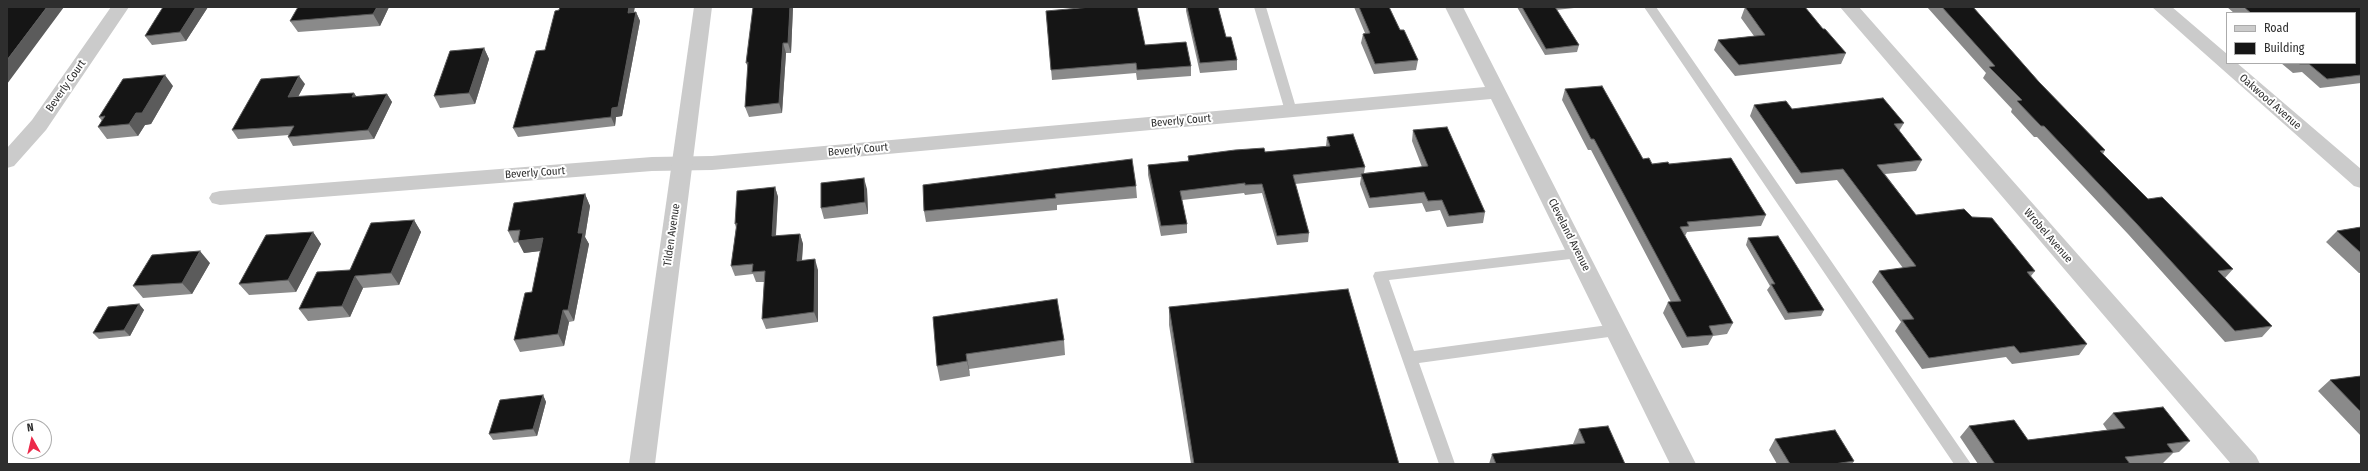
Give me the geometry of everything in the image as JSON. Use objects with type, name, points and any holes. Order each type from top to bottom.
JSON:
[{"type":"street","name":"Beverly Court","points":[[7,161],[39,125],[120,7]]},
{"type":"street","name":"Tilden Avenue","points":[[642,464],[703,7]]},
{"type":"street","name":"Cleveland Avenue","points":[[1454,7],[1495,92],[1579,253],[1683,464]]},
{"type":"street","name":"Wrobel Avenue","points":[[1849,7],[2247,464]]},
{"type":"street","name":"Oakwood Avenue","points":[[2161,7],[2226,64]]},
{"type":"street","name":"Oakwood Avenue","points":[[2227,64],[2361,181]]},
{"type":"street","name":"Beverly Court","points":[[220,198],[652,164],[712,163],[1495,92]]},
{"type":"lane","points":[[1260,7],[1291,111]]},
{"type":"lane","points":[[1650,7],[1963,464]]},
{"type":"lane","points":[[1447,464],[1380,276],[1579,253]]},
{"type":"lane","points":[[1409,358],[1616,330]]},
{"type":"building","points":[[7,7],[47,7],[7,60]]},
{"type":"building","points":[[163,7],[196,7],[180,32],[145,36]]},
{"type":"building","points":[[298,7],[377,7],[373,14],[290,21]]},
{"type":"building","points":[[560,7],[629,7],[628,13],[636,12],[618,107],[612,108],[611,117],[513,128],[536,51],[545,50],[555,11],[559,10]]},
{"type":"building","points":[[753,7],[790,7],[788,43],[783,43],[779,103],[745,107],[748,62],[746,63]]},
{"type":"building","points":[[1091,7],[1137,7],[1145,45],[1186,42],[1191,66],[1137,70],[1136,63],[1051,70],[1046,11]]},
{"type":"building","points":[[1187,7],[1218,7],[1226,37],[1231,37],[1237,60],[1200,63]]},
{"type":"building","points":[[1359,7],[1389,7],[1400,30],[1404,30],[1418,60],[1375,64],[1363,34],[1370,33]]},
{"type":"building","points":[[1522,7],[1555,7],[1579,45],[1546,49]]},
{"type":"building","points":[[1745,7],[1805,7],[1823,29],[1825,29],[1846,53],[1739,65],[1718,40],[1765,35]]},
{"type":"building","points":[[1942,7],[1973,7],[2039,82],[2105,150],[2100,151],[2148,199],[2162,197],[2233,269],[2218,271],[2272,326],[2235,331],[2136,223],[2044,126],[2041,126],[2017,101],[2022,100],[1989,67],[1995,66]]},
{"type":"building","points":[[2244,7],[2361,7],[2361,75],[2327,79],[2309,64],[2356,64],[2356,12],[2250,12]]},
{"type":"building","points":[[484,48],[469,93],[434,96],[450,51]]},
{"type":"building","points":[[165,75],[142,113],[136,113],[129,124],[98,127],[105,116],[99,117],[123,79]]},
{"type":"building","points":[[299,76],[288,97],[354,93],[352,97],[387,94],[368,130],[288,137],[294,126],[232,130],[261,79]]},
{"type":"building","points":[[1602,86],[1643,159],[1649,158],[1652,164],[1668,162],[1669,164],[1731,158],[1766,215],[1687,222],[1689,226],[1680,227],[1733,323],[1709,326],[1713,335],[1687,337],[1668,302],[1681,301],[1594,139],[1591,139],[1565,89]]},
{"type":"building","points":[[1883,98],[1904,123],[1894,124],[1922,160],[1877,165],[1916,215],[1964,209],[1972,217],[1992,218],[2035,271],[2027,272],[2087,344],[2020,353],[2014,346],[1929,358],[1902,320],[1914,319],[1879,271],[1916,266],[1843,169],[1801,173],[1754,105],[1786,101],[1792,109]]},
{"type":"building","points":[[1447,127],[1485,212],[1449,216],[1442,200],[1428,201],[1424,192],[1370,198],[1361,174],[1428,166],[1413,130]]},
{"type":"building","points":[[1353,134],[1365,167],[1293,175],[1309,233],[1277,236],[1262,184],[1245,185],[1245,183],[1180,191],[1187,224],[1161,226],[1148,165],[1189,161],[1188,156],[1235,150],[1264,148],[1265,152],[1330,146],[1327,137]]},
{"type":"building","points":[[1132,159],[1136,186],[1055,194],[1056,198],[924,211],[923,185]]},
{"type":"building","points":[[864,178],[865,202],[821,208],[821,183]]},
{"type":"building","points":[[775,187],[772,236],[800,234],[797,261],[815,259],[814,312],[762,319],[765,271],[752,272],[753,264],[731,266],[737,223],[735,224],[737,191]]},
{"type":"building","points":[[585,194],[578,233],[583,233],[568,310],[563,310],[558,334],[514,340],[525,293],[532,292],[543,238],[518,241],[520,230],[508,231],[514,203]]},
{"type":"building","points":[[414,220],[391,273],[355,276],[342,306],[299,309],[317,272],[350,270],[371,223]]},
{"type":"building","points":[[2361,227],[2361,253],[2337,231]]},
{"type":"building","points":[[313,232],[288,280],[239,284],[266,235]]},
{"type":"building","points":[[1778,236],[1824,310],[1788,313],[1771,284],[1775,284],[1748,238]]},
{"type":"building","points":[[200,251],[182,283],[133,286],[152,255]]},
{"type":"building","points":[[1348,289],[1399,464],[1194,464],[1169,307]]},
{"type":"building","points":[[1057,299],[1064,340],[966,354],[967,361],[937,366],[933,317]]},
{"type":"building","points":[[139,304],[124,330],[93,333],[108,307]]},
{"type":"building","points":[[2361,376],[2361,412],[2330,380]]},
{"type":"building","points":[[543,395],[533,429],[489,434],[500,400]]},
{"type":"building","points":[[2163,407],[2190,441],[2167,444],[2173,452],[2125,457],[2130,464],[1995,464],[1969,426],[2014,420],[2028,440],[2125,428],[2113,413]]},
{"type":"building","points":[[1608,426],[1625,464],[1496,464],[1492,454],[1585,443],[1579,429]]},
{"type":"building","points":[[1835,430],[1854,461],[1834,464],[1790,464],[1775,439]]}]
